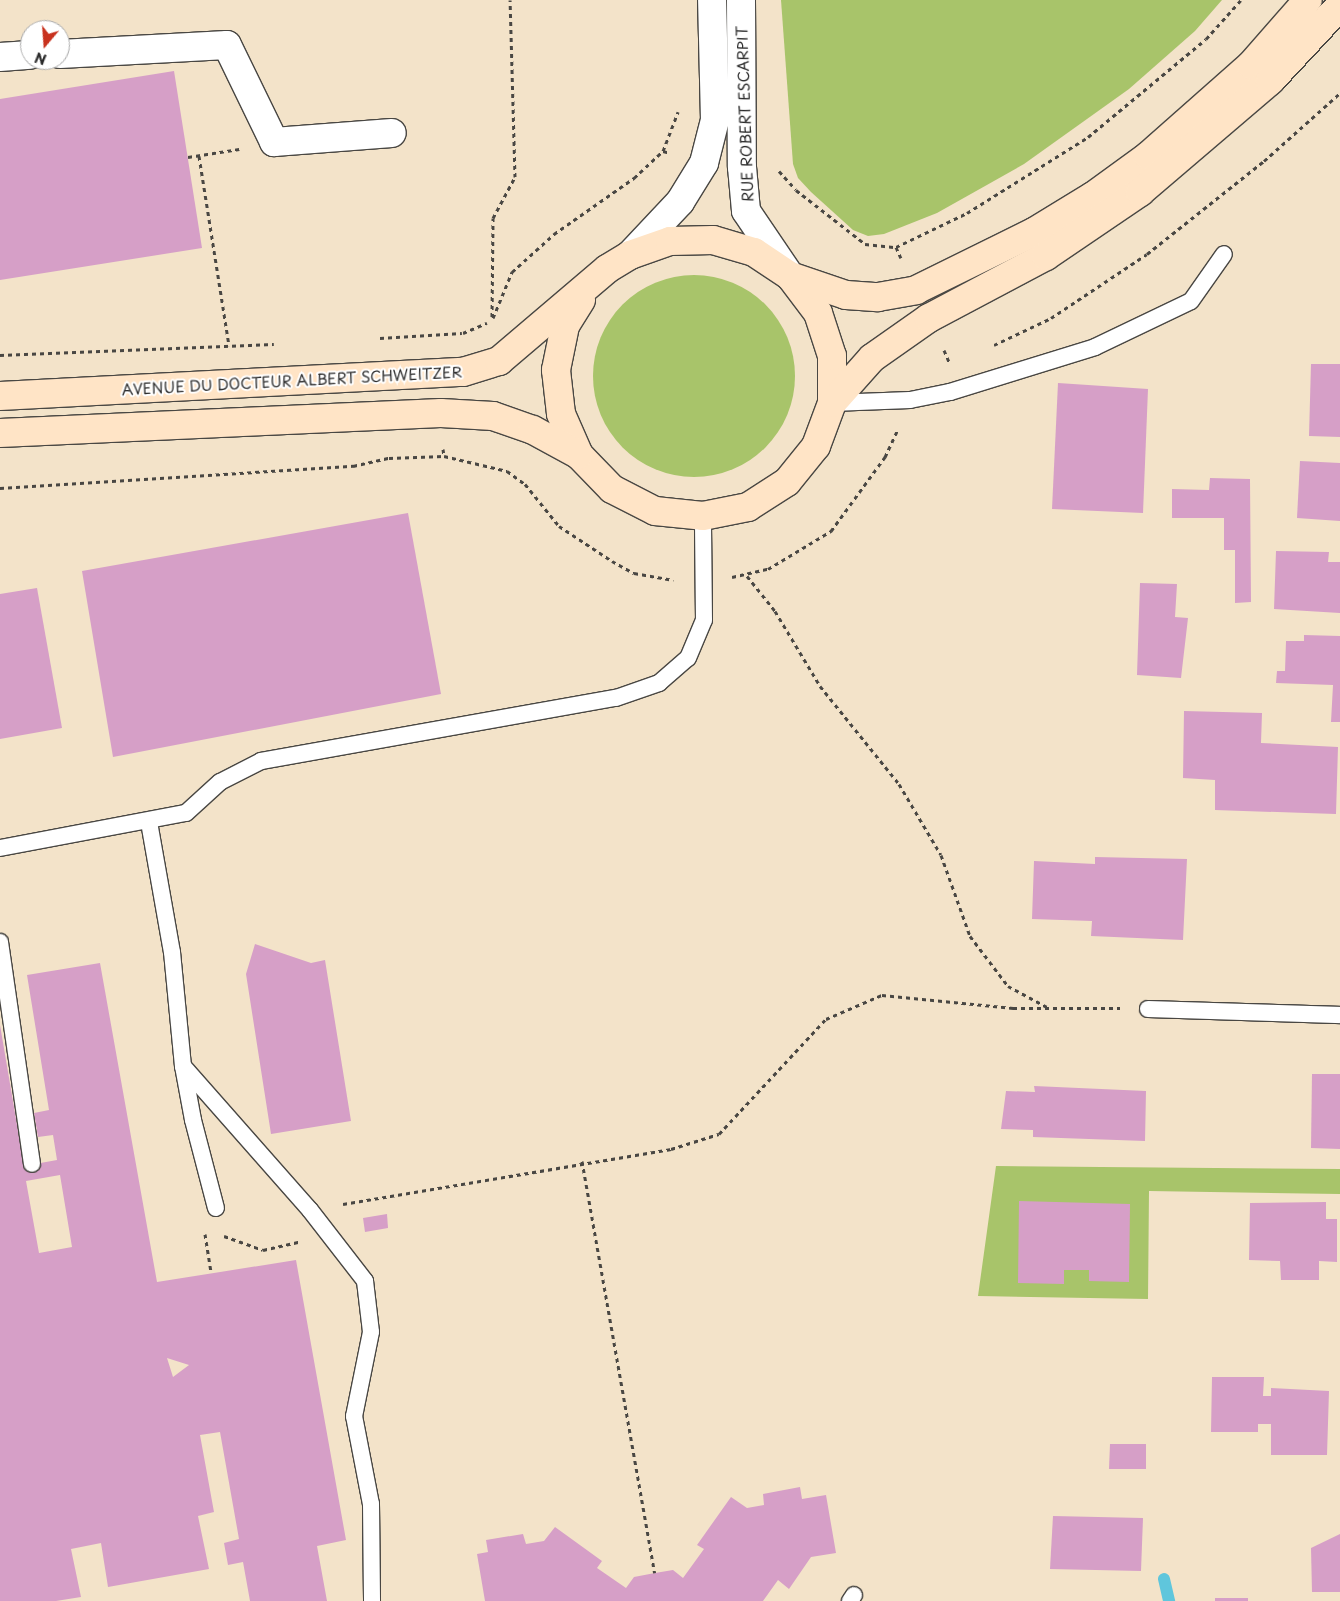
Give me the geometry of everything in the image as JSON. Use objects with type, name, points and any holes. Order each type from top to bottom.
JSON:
[{"type":"main road","name":"AVENUE DU DOCTEUR ALBERT SCHWEITZER","points":[[0,396],[464,372],[499,361],[588,288],[607,269],[630,255],[670,241],[713,240],[754,252],[790,276],[846,296],[878,297],[916,290],[1034,232],[1093,196],[1148,156],[1251,65],[1308,0]]},
{"type":"main road","name":"AVENUE DU DOCTEUR ALBERT SCHWEITZER","points":[[832,403],[872,358],[929,318],[1046,256],[1140,192],[1270,81],[1340,6]]},
{"type":"main road","name":"AVENUE DU DOCTEUR ALBERT SCHWEITZER","points":[[0,433],[441,413],[493,416],[533,430],[579,455],[612,489],[655,510],[703,516],[748,507],[787,482],[816,446],[832,403],[832,356],[818,313],[790,276]]},
{"type":"main road","name":"AVENUE DU DOCTEUR ALBERT SCHWEITZER","points":[[579,455],[560,414],[556,370],[565,326],[588,288]]},
{"type":"street","name":"RUE ROBERT ESCARPIT","points":[[630,255],[680,202],[704,163],[716,120],[712,0]]},
{"type":"street","name":"RUE ROBERT ESCARPIT","points":[[741,0],[742,167],[746,211],[790,276]]},
{"type":"street","points":[[70,53],[227,45],[274,142],[392,133]]},
{"type":"street","points":[[0,57],[20,56]]},
{"type":"lane","points":[[832,403],[910,400],[1018,373],[1095,347],[1191,301],[1224,254]]},
{"type":"lane","points":[[0,848],[149,822],[186,813],[220,782],[261,761],[616,698],[659,683],[688,658],[704,620],[703,516]]},
{"type":"lane","points":[[149,822],[172,952],[183,1066],[193,1120],[216,1208]]},
{"type":"lane","points":[[0,942],[32,1164]]},
{"type":"lane","points":[[1148,1009],[1340,1015]]},
{"type":"lane","points":[[183,1066],[310,1210],[365,1282],[370,1305],[370,1332],[354,1416],[371,1504],[372,1601]]},
{"type":"path","points":[[492,320],[492,218],[515,177],[510,0]]},
{"type":"path","points":[[742,167],[778,170],[796,190],[865,244],[896,247],[967,213],[1088,137],[1206,39],[1241,0]]},
{"type":"path","points":[[984,349],[1051,318],[1147,254],[1264,162],[1340,93]]},
{"type":"path","points":[[188,157],[274,142]]},
{"type":"path","points":[[376,338],[462,333],[492,320],[512,272],[554,234],[634,178],[663,151],[704,163]]},
{"type":"path","points":[[199,156],[229,346]]},
{"type":"path","points":[[896,247],[916,290]]},
{"type":"path","points":[[929,318],[951,365]]},
{"type":"path","points":[[462,333],[464,372]]},
{"type":"path","points":[[0,355],[278,344]]},
{"type":"path","points":[[0,488],[353,466],[389,458],[444,456],[507,472],[525,484],[559,526],[586,546],[634,572],[673,580],[747,576],[768,569],[831,531],[885,458],[917,382],[959,361]]},
{"type":"path","points":[[441,413],[444,456]]},
{"type":"path","points":[[747,576],[775,610],[820,686],[899,784],[941,855],[970,936],[1008,986],[1049,1008]]},
{"type":"path","points":[[310,1210],[671,1148],[718,1134],[826,1019],[882,995],[1049,1008],[1148,1009]]},
{"type":"path","points":[[582,1162],[655,1573]]},
{"type":"path","points":[[211,1273],[204,1229],[213,1232]]},
{"type":"path","points":[[221,1235],[263,1250],[294,1246]]},
{"type":"green space","points":[[781,0],[1222,0],[1195,31],[1129,89],[1024,164],[937,213],[884,234],[868,236],[853,230],[798,178],[793,164]]},
{"type":"green space","points":[[694,275],[714,277],[733,283],[750,292],[772,312],[787,337],[793,356],[795,376],[793,396],[787,415],[778,432],[758,454],[733,469],[714,475],[694,477],[674,475],[655,469],[638,460],[616,440],[601,415],[595,396],[593,376],[595,356],[601,337],[610,320],[630,298],[655,283],[674,277]]},
{"type":"green space","points":[[996,1166],[1340,1169],[1340,1194],[1149,1191],[1148,1299],[978,1296]]},
{"type":"building","points":[[174,71],[202,248],[0,280],[0,99]]},
{"type":"building","points":[[1311,364],[1340,364],[1340,437],[1309,436]]},
{"type":"building","points":[[1058,383],[1148,389],[1143,513],[1052,509]]},
{"type":"building","points":[[1300,461],[1340,463],[1340,521],[1297,518]]},
{"type":"building","points":[[1210,478],[1250,479],[1251,602],[1235,603],[1235,550],[1224,550],[1224,518],[1172,518],[1172,489],[1209,490]]},
{"type":"building","points":[[408,513],[441,694],[113,757],[82,571]]},
{"type":"building","points":[[1276,551],[1329,552],[1328,562],[1340,562],[1340,613],[1274,609]]},
{"type":"building","points":[[1140,583],[1177,584],[1175,617],[1188,618],[1181,678],[1137,675]]},
{"type":"building","points":[[37,588],[62,728],[0,739],[0,594]]},
{"type":"building","points":[[1304,635],[1340,636],[1340,722],[1331,722],[1333,685],[1276,683],[1277,671],[1285,671],[1286,641],[1304,641]]},
{"type":"building","points":[[1184,711],[1262,713],[1261,743],[1338,747],[1336,814],[1215,810],[1215,780],[1183,778]]},
{"type":"building","points":[[1095,857],[1187,859],[1183,940],[1091,936],[1092,921],[1032,919],[1034,861],[1095,864]]},
{"type":"building","points":[[255,944],[311,963],[325,960],[351,1121],[271,1134],[246,974]]},
{"type":"building","points":[[100,963],[157,1282],[296,1260],[346,1540],[317,1546],[327,1601],[250,1601],[243,1562],[228,1565],[224,1543],[239,1539],[220,1432],[200,1435],[214,1512],[198,1516],[209,1569],[108,1587],[101,1543],[71,1549],[81,1597],[56,1601],[0,1601],[0,1025],[24,1166],[57,1160],[53,1135],[38,1137],[34,1113],[49,1110],[27,975]],"holes":[[[60,1175],[72,1247],[39,1253],[26,1181]],[[167,1358],[189,1365],[173,1377]]]},
{"type":"building","points":[[1312,1074],[1340,1074],[1340,1149],[1311,1148]]},
{"type":"building","points":[[1034,1086],[1146,1091],[1145,1141],[1033,1137],[1033,1130],[1001,1129],[1006,1091],[1035,1092]]},
{"type":"building","points":[[1019,1201],[1130,1204],[1129,1282],[1089,1281],[1089,1270],[1064,1270],[1064,1284],[1018,1283]]},
{"type":"building","points":[[1326,1202],[1326,1219],[1337,1219],[1337,1262],[1319,1261],[1319,1280],[1281,1280],[1280,1261],[1249,1260],[1250,1203]]},
{"type":"building","points":[[387,1214],[388,1228],[365,1232],[363,1218]]},
{"type":"building","points":[[1212,1377],[1264,1377],[1263,1396],[1271,1396],[1271,1388],[1329,1391],[1327,1455],[1271,1455],[1271,1424],[1258,1424],[1258,1432],[1211,1432]]},
{"type":"building","points":[[1110,1444],[1146,1444],[1146,1469],[1109,1469]]},
{"type":"building","points":[[800,1487],[802,1499],[826,1495],[836,1553],[811,1557],[789,1589],[778,1580],[763,1601],[485,1601],[477,1554],[488,1552],[486,1540],[523,1534],[526,1544],[544,1541],[555,1527],[602,1561],[597,1568],[626,1588],[634,1577],[655,1573],[673,1570],[683,1578],[704,1549],[697,1545],[731,1497],[747,1508],[764,1505],[763,1494]]},
{"type":"building","points":[[1053,1516],[1143,1518],[1141,1571],[1050,1569]]},
{"type":"building","points":[[1340,1534],[1340,1592],[1312,1592],[1311,1548]]},
{"type":"building","points":[[1215,1598],[1248,1598],[1248,1601],[1215,1601]]},
{"type":"waterway","points":[[1164,1579],[1169,1601]]}]
